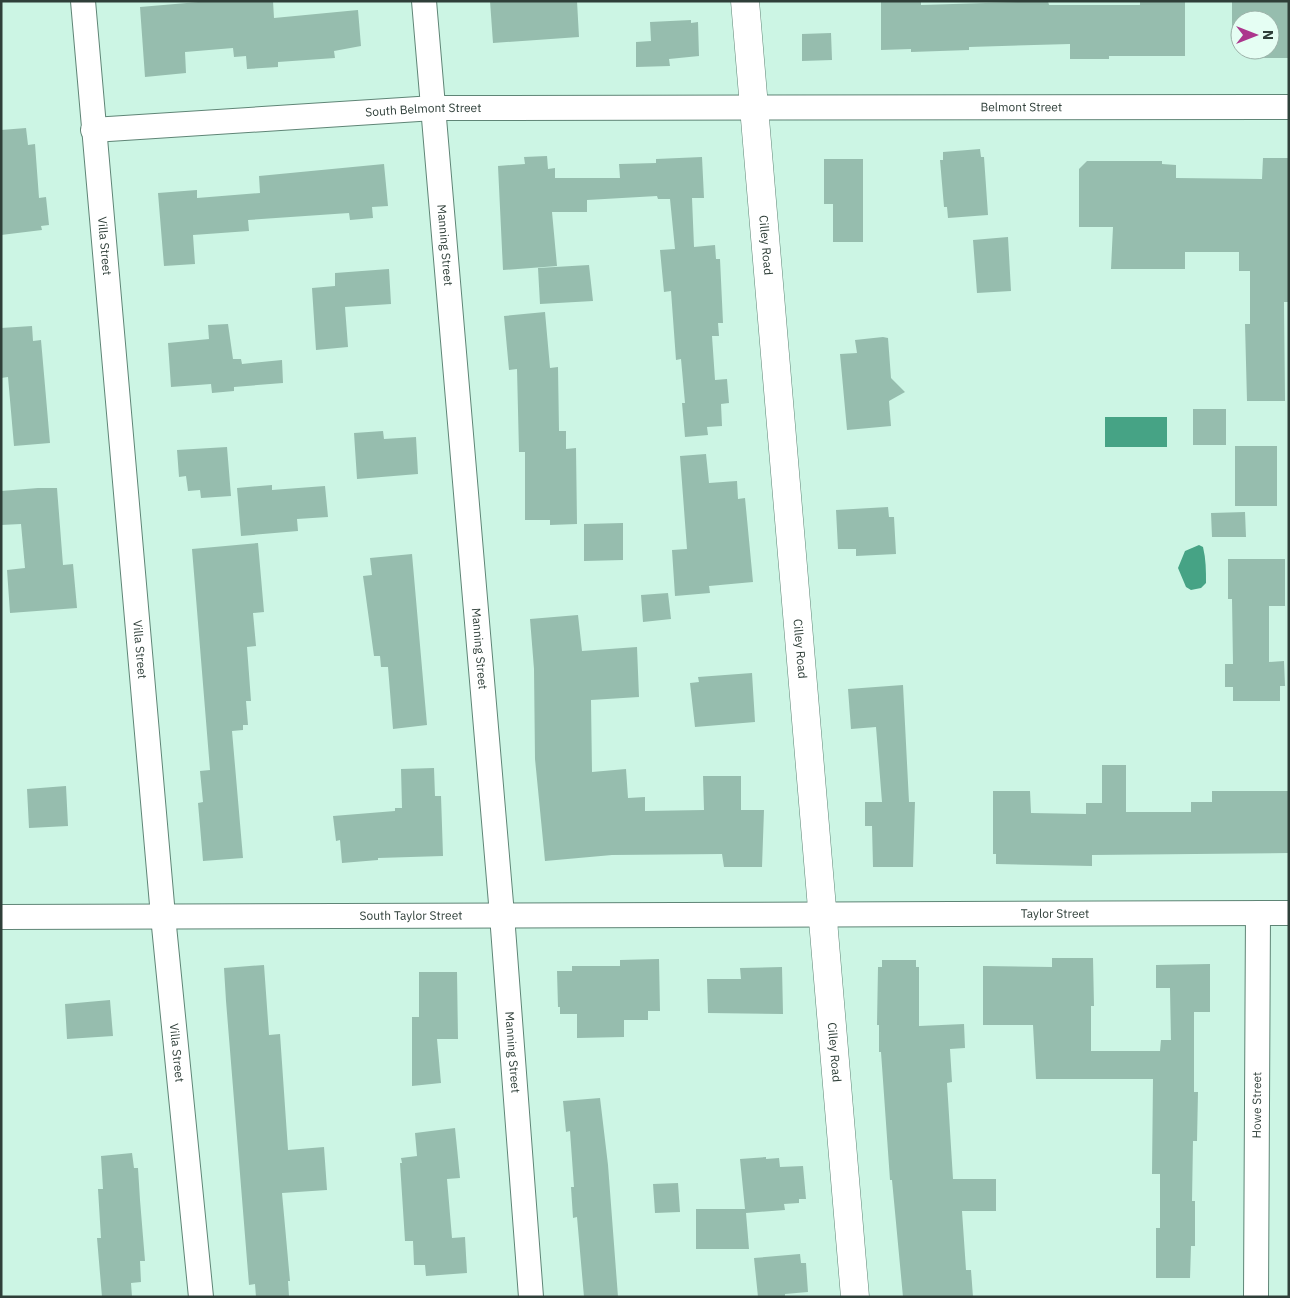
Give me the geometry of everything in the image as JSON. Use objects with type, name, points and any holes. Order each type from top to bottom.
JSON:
[{"type":"street","name":"Villa Street","points":[[83,1],[162,916],[201,1297]]},
{"type":"street","name":"Manning Street","points":[[424,1],[502,915],[531,1297]]},
{"type":"street","name":"Cilley Road","points":[[746,1],[855,1297]]},
{"type":"street","name":"South Belmont Street","points":[[93,130],[434,108],[754,106]]},
{"type":"street","name":"Belmont Street","points":[[754,106],[1289,107]]},
{"type":"street","name":"Howe Street","points":[[1256,1297],[1258,913]]},
{"type":"street","name":"Taylor Street","points":[[822,914],[1289,913]]},
{"type":"street","name":"South Taylor Street","points":[[1,917],[822,914]]},
{"type":"shaded area","points":[[1105,417],[1167,417],[1167,447],[1105,447]]},
{"type":"shaded area","points":[[1199,545],[1203,547],[1204,552],[1206,583],[1201,588],[1191,590],[1186,587],[1178,568],[1185,551]]},
{"type":"building","points":[[210,1],[273,1],[274,18],[358,10],[361,46],[334,51],[335,58],[278,62],[278,67],[247,69],[246,56],[234,57],[233,48],[185,52],[186,73],[145,77],[140,7]]},
{"type":"building","points":[[490,1],[577,1],[579,37],[493,43]]},
{"type":"building","points":[[881,1],[921,1],[921,5],[1048,1],[1049,5],[1140,5],[1140,1],[1185,1],[1185,56],[1109,56],[1109,59],[1070,59],[1070,44],[969,47],[969,50],[911,52],[911,49],[881,50]]},
{"type":"building","points":[[1232,1],[1289,2],[1289,58],[1280,58],[1280,10],[1232,10]]},
{"type":"building","points":[[691,20],[691,23],[698,22],[699,56],[669,59],[670,66],[636,67],[636,42],[651,41],[650,22]]},
{"type":"building","points":[[831,33],[832,60],[802,61],[802,34]]},
{"type":"building","points":[[26,128],[28,145],[35,144],[39,198],[46,197],[49,225],[41,226],[42,230],[1,235],[1,130]]},
{"type":"building","points":[[980,149],[981,157],[984,157],[988,215],[948,218],[947,207],[944,207],[940,160],[943,160],[943,152]]},
{"type":"building","points":[[547,156],[548,169],[555,168],[555,178],[620,178],[619,164],[656,163],[656,159],[702,157],[704,198],[692,198],[694,247],[715,245],[716,259],[720,259],[723,323],[718,323],[719,336],[712,336],[715,380],[727,379],[729,403],[721,404],[722,426],[707,427],[708,435],[685,437],[682,403],[685,403],[681,359],[676,360],[671,291],[664,292],[660,250],[675,249],[670,199],[658,199],[657,196],[587,200],[587,212],[552,212],[557,266],[503,270],[498,166],[525,164],[524,157]]},
{"type":"building","points":[[1263,158],[1289,158],[1289,302],[1284,302],[1285,401],[1247,401],[1245,324],[1250,324],[1250,271],[1239,271],[1239,252],[1185,252],[1185,269],[1111,269],[1113,227],[1079,227],[1079,169],[1087,161],[1162,161],[1162,164],[1176,165],[1176,178],[1262,179]]},
{"type":"building","points":[[824,159],[863,159],[863,242],[833,242],[833,204],[824,204]]},
{"type":"building","points":[[384,164],[388,206],[372,207],[373,218],[350,220],[349,213],[248,220],[249,231],[193,235],[195,264],[164,266],[158,193],[197,190],[197,198],[260,193],[259,176]]},
{"type":"building","points":[[1008,237],[1011,291],[977,293],[973,240]]},
{"type":"building","points":[[589,265],[593,301],[540,304],[538,268]]},
{"type":"building","points":[[389,269],[391,304],[345,307],[348,347],[316,350],[312,288],[335,286],[335,273]]},
{"type":"building","points":[[545,312],[550,368],[558,367],[559,431],[566,431],[566,449],[576,448],[577,524],[550,525],[550,520],[525,520],[525,452],[519,452],[517,369],[509,370],[504,316]]},
{"type":"building","points":[[228,324],[233,359],[241,359],[242,364],[282,360],[283,383],[234,387],[234,391],[212,393],[211,384],[171,387],[168,343],[209,339],[208,325]]},
{"type":"building","points":[[32,326],[33,341],[41,340],[50,443],[14,446],[8,377],[1,378],[1,328]]},
{"type":"building","points":[[888,338],[891,378],[905,392],[889,401],[891,426],[847,430],[840,354],[857,353],[855,340]]},
{"type":"building","points":[[1193,409],[1226,409],[1226,445],[1193,445]]},
{"type":"building","points":[[383,431],[384,439],[416,437],[418,474],[357,479],[354,433]]},
{"type":"building","points":[[1235,446],[1277,446],[1277,506],[1235,506]]},
{"type":"building","points":[[227,447],[231,496],[201,498],[200,490],[188,491],[186,476],[179,477],[177,450]]},
{"type":"building","points":[[706,454],[709,483],[737,481],[738,499],[745,498],[753,582],[709,586],[710,593],[675,596],[672,550],[687,549],[680,456]]},
{"type":"building","points":[[272,485],[272,490],[325,486],[328,517],[297,519],[298,531],[241,536],[237,488]]},
{"type":"building","points":[[57,488],[63,565],[73,564],[77,608],[10,613],[7,570],[25,568],[21,524],[1,525],[1,491]]},
{"type":"building","points":[[888,507],[889,517],[894,517],[896,554],[856,556],[856,549],[838,549],[836,510]]},
{"type":"building","points":[[1245,512],[1246,537],[1212,537],[1211,513]]},
{"type":"building","points":[[623,523],[623,560],[584,561],[584,524]]},
{"type":"building","points":[[258,543],[264,612],[253,613],[256,646],[247,647],[251,701],[246,701],[248,725],[243,725],[243,730],[232,731],[243,858],[203,861],[198,803],[203,802],[200,771],[210,770],[192,549]]},
{"type":"building","points":[[412,554],[427,725],[393,729],[388,667],[381,667],[380,656],[374,656],[363,576],[372,575],[370,558]]},
{"type":"building","points":[[1228,559],[1285,559],[1285,606],[1269,606],[1269,662],[1284,661],[1285,686],[1280,686],[1280,701],[1233,701],[1233,687],[1225,687],[1225,664],[1233,664],[1232,599],[1228,599]]},
{"type":"building","points":[[668,593],[671,619],[643,622],[641,595]]},
{"type":"building","points":[[578,615],[582,651],[637,647],[639,697],[591,700],[592,772],[626,769],[628,798],[645,797],[645,811],[704,810],[703,776],[741,776],[741,810],[764,810],[762,867],[724,867],[722,854],[612,855],[545,861],[535,759],[534,669],[530,619]]},
{"type":"building","points":[[752,673],[755,722],[695,727],[690,683],[699,682],[698,677]]},
{"type":"building","points":[[903,685],[909,802],[915,802],[913,867],[873,867],[872,826],[865,826],[865,802],[882,802],[876,727],[851,729],[848,689]]},
{"type":"building","points":[[1102,765],[1126,765],[1126,812],[1191,812],[1191,802],[1212,802],[1212,791],[1289,791],[1289,853],[1092,855],[1092,866],[996,864],[996,854],[993,854],[993,791],[1030,791],[1031,813],[1086,814],[1086,803],[1102,803]]},
{"type":"building","points":[[434,768],[435,796],[441,796],[443,856],[378,858],[378,860],[342,863],[340,840],[336,841],[333,816],[395,811],[395,808],[402,808],[401,769]]},
{"type":"building","points":[[66,786],[68,826],[29,828],[27,789]]},
{"type":"building","points":[[1052,958],[1093,958],[1094,1006],[1091,1006],[1091,1051],[1160,1051],[1161,1040],[1171,1040],[1170,988],[1156,988],[1156,965],[1210,964],[1210,1012],[1194,1012],[1194,1092],[1198,1092],[1197,1141],[1193,1141],[1192,1201],[1195,1201],[1195,1246],[1191,1246],[1190,1278],[1156,1278],[1156,1228],[1160,1228],[1160,1174],[1152,1174],[1153,1079],[1036,1079],[1033,1025],[983,1025],[983,966],[1052,967]]},
{"type":"building","points":[[659,959],[660,1011],[648,1011],[648,1020],[624,1020],[624,1037],[577,1038],[577,1014],[560,1014],[560,1007],[558,1007],[557,971],[572,971],[572,966],[620,966],[620,960]]},
{"type":"building","points":[[882,960],[916,960],[916,967],[919,967],[919,1026],[964,1024],[965,1048],[950,1049],[952,1082],[947,1083],[953,1179],[996,1179],[996,1211],[962,1211],[966,1270],[971,1270],[973,1297],[903,1297],[892,1180],[890,1180],[881,1052],[879,1052],[879,1025],[877,1025],[878,967],[882,967]]},
{"type":"building","points":[[264,965],[269,1035],[280,1034],[288,1150],[324,1147],[327,1190],[282,1193],[290,1281],[288,1281],[289,1296],[286,1297],[256,1297],[255,1284],[249,1285],[226,1001],[224,968]]},
{"type":"building","points":[[782,967],[783,1014],[708,1013],[707,979],[741,979],[740,968]]},
{"type":"building","points":[[419,972],[457,972],[458,1039],[437,1039],[441,1083],[412,1086],[412,1017],[419,1017]]},
{"type":"building","points":[[110,1000],[113,1036],[67,1039],[65,1004]]},
{"type":"building","points":[[600,1098],[608,1165],[618,1297],[584,1297],[577,1217],[573,1218],[571,1187],[574,1187],[570,1131],[566,1132],[563,1101]]},
{"type":"building","points":[[455,1128],[460,1178],[447,1179],[452,1238],[465,1237],[467,1273],[426,1276],[425,1265],[414,1265],[413,1241],[405,1241],[400,1163],[402,1163],[401,1158],[417,1156],[415,1133]]},
{"type":"building","points":[[132,1153],[134,1168],[138,1168],[145,1261],[140,1261],[141,1282],[131,1283],[132,1297],[102,1297],[97,1238],[101,1238],[98,1189],[103,1189],[101,1156]]},
{"type":"building","points":[[766,1157],[766,1159],[779,1158],[780,1167],[803,1166],[806,1199],[799,1199],[799,1203],[784,1204],[785,1210],[746,1213],[749,1249],[696,1249],[696,1209],[745,1209],[740,1159]]},
{"type":"building","points":[[678,1183],[680,1212],[655,1213],[653,1184]]},
{"type":"building","points":[[800,1254],[801,1263],[806,1263],[808,1292],[785,1294],[785,1297],[758,1297],[754,1258]]}]
